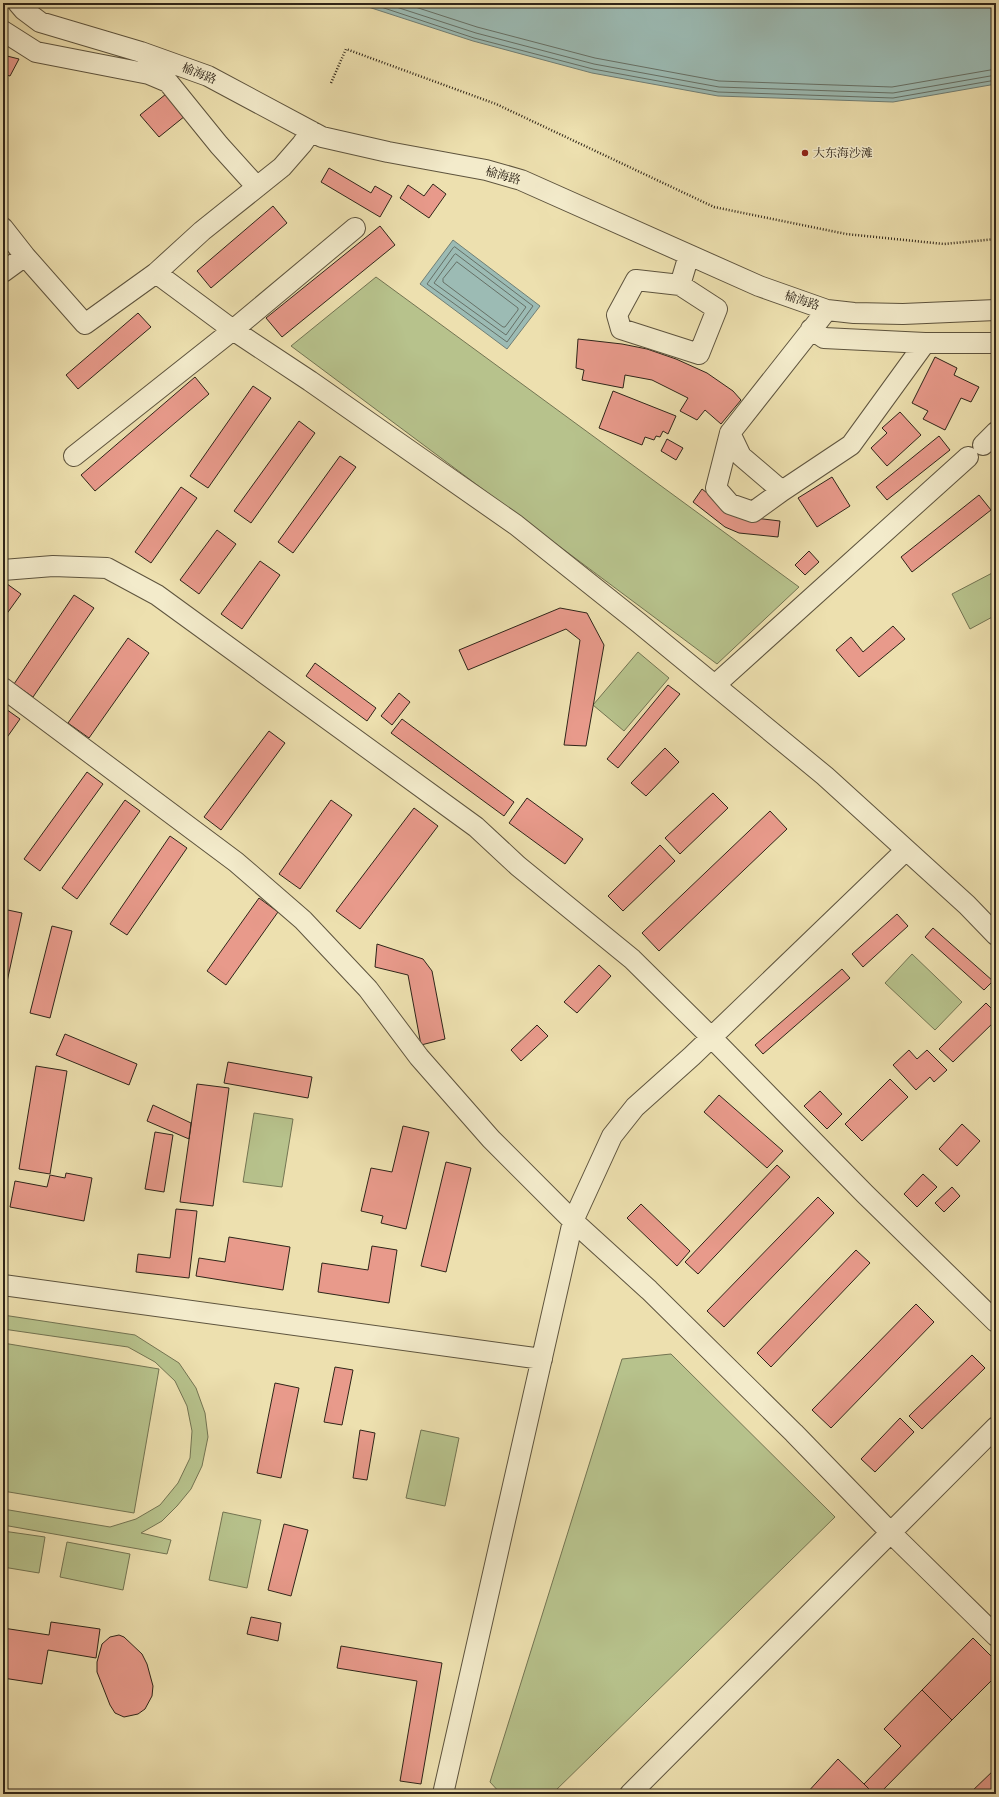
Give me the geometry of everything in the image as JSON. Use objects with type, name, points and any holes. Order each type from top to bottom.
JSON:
[{"type":"street","name":"榆海路","points":[[18,3],[24,10],[40,22],[141,52],[208,76],[322,137],[388,152],[486,170],[521,180],[759,286],[827,310],[854,313],[903,314],[996,310]]},
{"type":"street","points":[[3,31],[36,52],[148,74],[168,82],[219,145],[257,187]]},
{"type":"street","points":[[3,228],[25,256],[85,324],[156,273],[202,231],[282,167],[311,131]]},
{"type":"street","points":[[74,456],[233,330],[355,228]]},
{"type":"street","points":[[680,285],[689,255]]},
{"type":"street","points":[[3,272],[25,256]]},
{"type":"street","points":[[156,273],[233,330],[310,381],[516,525],[715,685],[825,776],[966,905],[996,935]]},
{"type":"street","points":[[636,280],[680,285],[717,309],[698,354],[621,329],[617,315],[636,280]]},
{"type":"street","points":[[827,310],[730,433],[716,488],[730,504],[753,512],[782,491],[851,446],[925,343]]},
{"type":"street","points":[[811,329],[824,338],[925,343],[996,343]]},
{"type":"street","points":[[730,433],[741,456],[782,491]]},
{"type":"street","points":[[715,685],[982,445]]},
{"type":"street","points":[[3,570],[53,566],[107,568],[157,594],[476,827],[518,866],[632,959],[712,1038],[864,1194],[996,1322]]},
{"type":"street","points":[[3,688],[236,862],[303,920],[368,989],[419,1057],[491,1139],[573,1221],[649,1290],[794,1433],[891,1533],[996,1636]]},
{"type":"street","points":[[443,1794],[573,1221],[612,1136],[635,1107],[712,1038],[906,850]]},
{"type":"street","points":[[3,1285],[542,1359]]},
{"type":"street","points":[[630,1794],[996,1427]]},
{"type":"path","points":[[331,83],[346,50],[496,104],[714,207],[846,234],[944,244],[996,239]]},
{"type":"green space","points":[[376,277],[799,587],[717,664],[291,346]]},
{"type":"green space","points":[[996,571],[996,615],[970,629],[952,594]]},
{"type":"green space","points":[[638,652],[669,678],[624,731],[593,705]]},
{"type":"green space","points":[[912,954],[962,1002],[935,1030],[885,983]]},
{"type":"green space","points":[[254,1113],[293,1119],[282,1187],[243,1182]]},
{"type":"green space","points":[[3,1315],[135,1335],[179,1363],[196,1388],[205,1413],[208,1437],[202,1466],[191,1489],[162,1521],[141,1533],[171,1540],[167,1554],[3,1525],[3,1509],[110,1527],[136,1519],[160,1505],[178,1483],[190,1458],[192,1431],[187,1406],[175,1381],[155,1362],[128,1347],[3,1329]]},
{"type":"green space","points":[[3,1343],[159,1369],[134,1513],[3,1491]]},
{"type":"green space","points":[[671,1354],[835,1517],[552,1794],[501,1794],[490,1782],[622,1359]]},
{"type":"green space","points":[[421,1430],[459,1438],[445,1506],[406,1498]]},
{"type":"green space","points":[[223,1512],[261,1520],[247,1588],[209,1580]]},
{"type":"green space","points":[[3,1531],[45,1537],[39,1573],[3,1567]]},
{"type":"green space","points":[[67,1542],[130,1554],[123,1590],[60,1577]]},
{"type":"water","points":[[356,3],[996,3],[996,84],[893,102],[718,96],[592,73],[473,41]]},
{"type":"water","points":[[453,240],[540,306],[507,349],[420,284]]},
{"type":"building","points":[[3,55],[19,59],[10,76],[3,74]]},
{"type":"building","points":[[166,94],[185,116],[159,137],[140,115]]},
{"type":"building","points":[[329,168],[371,193],[375,186],[392,196],[380,217],[321,182]]},
{"type":"building","points":[[433,184],[446,194],[429,218],[400,198],[408,185],[424,196]]},
{"type":"building","points":[[273,206],[287,223],[211,288],[197,271]]},
{"type":"building","points":[[380,226],[395,245],[282,337],[266,318]]},
{"type":"building","points":[[138,313],[151,327],[78,389],[66,375]]},
{"type":"building","points":[[578,339],[622,344],[647,349],[676,359],[707,373],[733,391],[741,400],[721,424],[705,410],[697,420],[680,411],[688,398],[652,380],[625,375],[623,388],[582,380],[584,370],[576,368]]},
{"type":"building","points":[[935,357],[957,368],[954,375],[979,387],[971,402],[961,398],[945,430],[923,419],[928,411],[912,403]]},
{"type":"building","points":[[195,377],[209,394],[95,491],[81,475]]},
{"type":"building","points":[[253,386],[271,398],[208,488],[190,476]]},
{"type":"building","points":[[613,391],[676,416],[668,434],[663,431],[660,437],[656,436],[654,440],[645,437],[642,445],[599,428]]},
{"type":"building","points":[[900,412],[921,435],[887,466],[871,448],[887,433],[882,428]]},
{"type":"building","points":[[299,421],[315,433],[251,523],[234,511]]},
{"type":"building","points":[[939,436],[950,450],[887,500],[876,487]]},
{"type":"building","points":[[667,439],[683,448],[676,460],[661,451]]},
{"type":"building","points":[[340,456],[356,467],[293,553],[278,542]]},
{"type":"building","points":[[832,477],[850,506],[817,527],[798,498]]},
{"type":"building","points":[[181,487],[197,498],[151,563],[135,552]]},
{"type":"building","points":[[702,489],[734,514],[780,521],[778,537],[739,533],[725,527],[693,502]]},
{"type":"building","points":[[979,495],[991,510],[912,572],[901,557]]},
{"type":"building","points":[[217,530],[236,544],[199,594],[180,580]]},
{"type":"building","points":[[809,551],[819,562],[805,575],[795,565]]},
{"type":"building","points":[[260,561],[280,575],[242,629],[221,614]]},
{"type":"building","points":[[3,581],[21,594],[3,619]]},
{"type":"building","points":[[74,595],[94,608],[33,697],[14,684]]},
{"type":"building","points":[[560,608],[587,613],[604,645],[586,746],[564,745],[580,640],[566,629],[468,670],[459,650]]},
{"type":"building","points":[[893,626],[905,639],[859,677],[836,650],[851,637],[863,652]]},
{"type":"building","points":[[128,638],[149,653],[89,738],[68,723]]},
{"type":"building","points":[[315,663],[376,708],[367,721],[306,676]]},
{"type":"building","points":[[668,685],[680,694],[618,768],[607,759]]},
{"type":"building","points":[[399,693],[410,702],[392,725],[381,716]]},
{"type":"building","points":[[3,707],[20,719],[3,743]]},
{"type":"building","points":[[402,719],[514,802],[504,816],[391,733]]},
{"type":"building","points":[[269,731],[285,743],[221,830],[204,817]]},
{"type":"building","points":[[665,748],[679,762],[646,796],[631,783]]},
{"type":"building","points":[[87,772],[103,784],[40,871],[24,859]]},
{"type":"building","points":[[713,793],[728,808],[680,854],[665,838]]},
{"type":"building","points":[[527,798],[583,839],[565,864],[509,823]]},
{"type":"building","points":[[125,800],[140,811],[77,899],[62,888]]},
{"type":"building","points":[[331,800],[352,815],[300,889],[279,874]]},
{"type":"building","points":[[414,808],[438,826],[360,929],[336,911]]},
{"type":"building","points":[[770,811],[787,829],[659,951],[642,933]]},
{"type":"building","points":[[170,836],[187,848],[127,935],[110,924]]},
{"type":"building","points":[[660,845],[675,861],[623,911],[608,896]]},
{"type":"building","points":[[259,898],[278,912],[226,985],[207,971]]},
{"type":"building","points":[[3,909],[22,913],[3,1000]]},
{"type":"building","points":[[897,914],[908,926],[863,967],[852,954]]},
{"type":"building","points":[[52,926],[72,931],[50,1018],[30,1013]]},
{"type":"building","points":[[933,928],[993,981],[984,990],[925,937]]},
{"type":"building","points":[[377,944],[423,959],[432,971],[445,1039],[421,1045],[408,975],[375,967]]},
{"type":"building","points":[[599,965],[611,976],[577,1013],[564,1002]]},
{"type":"building","points":[[842,969],[850,978],[763,1054],[755,1045]]},
{"type":"building","points":[[986,1003],[996,1013],[996,1020],[953,1062],[939,1049]]},
{"type":"building","points":[[537,1025],[548,1036],[521,1061],[511,1050]]},
{"type":"building","points":[[65,1034],[137,1064],[129,1085],[56,1055]]},
{"type":"building","points":[[909,1050],[917,1059],[927,1050],[947,1070],[934,1082],[930,1077],[916,1090],[893,1065]]},
{"type":"building","points":[[228,1062],[312,1077],[308,1098],[224,1083]]},
{"type":"building","points":[[36,1066],[67,1071],[50,1174],[19,1169]]},
{"type":"building","points":[[890,1079],[908,1097],[862,1141],[845,1124]]},
{"type":"building","points":[[197,1084],[229,1088],[213,1206],[180,1202]]},
{"type":"building","points":[[820,1091],[842,1114],[827,1129],[804,1106]]},
{"type":"building","points":[[719,1095],[783,1151],[767,1168],[704,1112]]},
{"type":"building","points":[[153,1105],[191,1123],[189,1139],[147,1121]]},
{"type":"building","points":[[962,1124],[980,1141],[957,1166],[939,1149]]},
{"type":"building","points":[[403,1126],[429,1132],[406,1229],[381,1223],[383,1216],[361,1211],[371,1168],[392,1172]]},
{"type":"building","points":[[155,1132],[173,1135],[164,1192],[145,1189]]},
{"type":"building","points":[[446,1162],[471,1168],[446,1272],[421,1266]]},
{"type":"building","points":[[777,1165],[790,1177],[698,1274],[685,1262]]},
{"type":"building","points":[[66,1173],[92,1178],[84,1221],[10,1207],[15,1181],[47,1187],[50,1175],[65,1178]]},
{"type":"building","points":[[923,1174],[937,1187],[917,1207],[904,1194]]},
{"type":"building","points":[[952,1187],[960,1196],[944,1212],[935,1203]]},
{"type":"building","points":[[818,1197],[834,1213],[724,1327],[707,1311]]},
{"type":"building","points":[[641,1204],[690,1251],[677,1266],[627,1218]]},
{"type":"building","points":[[176,1209],[197,1211],[189,1278],[136,1272],[138,1254],[170,1258]]},
{"type":"building","points":[[229,1237],[290,1247],[283,1290],[196,1276],[199,1258],[225,1262]]},
{"type":"building","points":[[372,1246],[397,1250],[389,1303],[318,1292],[322,1263],[368,1270]]},
{"type":"building","points":[[856,1250],[870,1263],[771,1367],[757,1353]]},
{"type":"building","points":[[916,1304],[934,1322],[831,1428],[812,1410]]},
{"type":"building","points":[[972,1355],[985,1368],[922,1429],[909,1416]]},
{"type":"building","points":[[335,1367],[353,1370],[342,1425],[324,1422]]},
{"type":"building","points":[[275,1383],[299,1388],[281,1478],[257,1473]]},
{"type":"building","points":[[900,1418],[914,1432],[875,1472],[861,1459]]},
{"type":"building","points":[[360,1430],[375,1433],[367,1480],[353,1478]]},
{"type":"building","points":[[284,1524],[308,1530],[291,1596],[268,1590]]},
{"type":"building","points":[[251,1617],[281,1623],[278,1641],[247,1634]]},
{"type":"building","points":[[51,1622],[100,1629],[96,1658],[48,1650],[42,1684],[3,1678],[3,1628],[49,1635]]},
{"type":"building","points":[[119,1635],[124,1637],[142,1654],[147,1664],[153,1686],[152,1696],[145,1709],[138,1714],[124,1717],[115,1713],[110,1705],[97,1672],[97,1662],[102,1644],[110,1637]]},
{"type":"building","points":[[973,1638],[996,1661],[996,1676],[952,1720],[922,1690]]},
{"type":"building","points":[[341,1646],[442,1663],[421,1784],[400,1781],[417,1681],[337,1668]]},
{"type":"building","points":[[922,1690],[952,1720],[879,1794],[874,1794],[864,1784],[901,1746],[884,1729]]},
{"type":"building","points":[[838,1759],[864,1784],[874,1794],[806,1794]]},
{"type":"building","points":[[996,1768],[996,1794],[969,1794]]},
{"type":"place","name":"大东海沙滩","points":[[805,153]]}]
